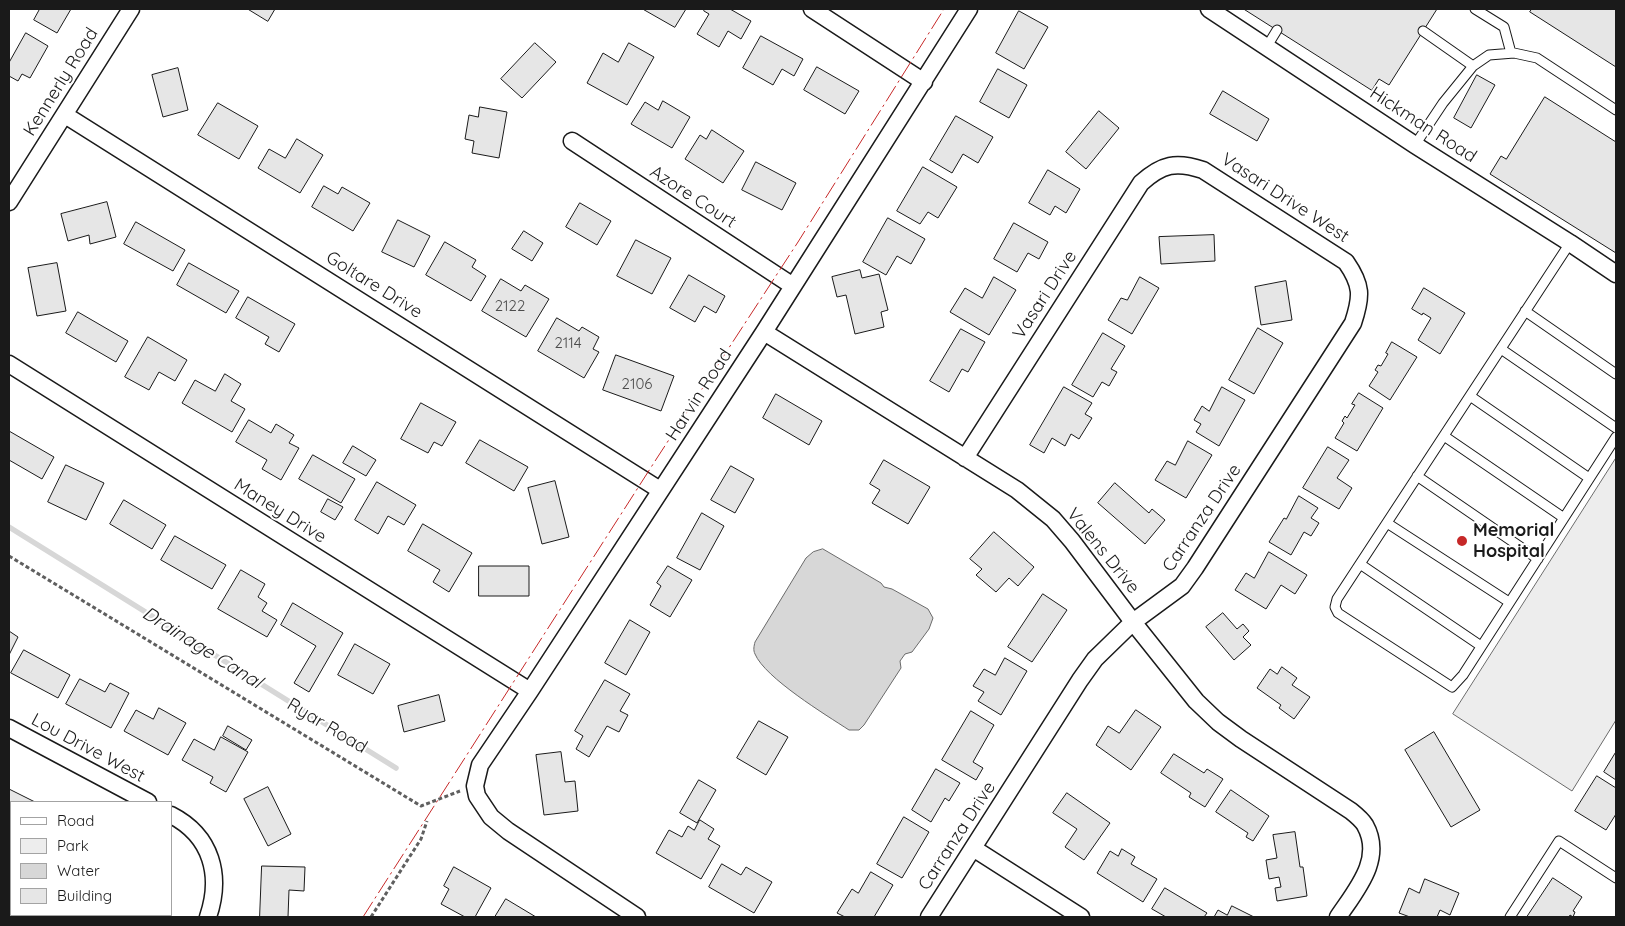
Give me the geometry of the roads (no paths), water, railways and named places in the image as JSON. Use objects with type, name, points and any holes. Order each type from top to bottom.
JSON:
[{"type":"street","name":"Kennerly Road","points":[[9,202],[132,9]]},
{"type":"street","points":[[812,9],[924,82]]},
{"type":"street","name":"Harvin Road","points":[[637,917],[508,831],[491,817],[477,796],[475,786],[480,765],[764,332],[969,9]]},
{"type":"street","name":"Hickman Road","points":[[1209,9],[1266,48],[1616,274]]},
{"type":"street","name":"Goltare Drive","points":[[65,115],[660,490]]},
{"type":"street","name":"Azore Court","points":[[572,141],[793,286]]},
{"type":"street","name":"Vasari Drive West","points":[[1169,166],[1187,164],[1204,170],[1346,262],[1356,277],[1360,292]]},
{"type":"street","name":"Vasari Drive","points":[[965,458],[1141,183],[1155,171],[1169,166]]},
{"type":"street","name":"Carranza Drive","points":[[929,917],[1080,680],[1095,660],[1133,622],[1182,586],[1195,568],[1353,322],[1360,292]]},
{"type":"street","name":"Valens Drive","points":[[764,332],[1017,490],[1052,519],[1072,541],[1196,701],[1218,722],[1240,739],[1352,811],[1364,824],[1370,838],[1371,854],[1368,872],[1338,917]]},
{"type":"street","name":"Maney Drive","points":[[9,364],[530,691]]},
{"type":"street","name":"Lou Drive West","points":[[9,728],[146,801]]},
{"type":"street","points":[[172,816],[195,833],[209,854],[215,876],[213,902],[208,917]]},
{"type":"street","points":[[973,848],[1081,917]]},
{"type":"lane","points":[[1475,9],[1504,27],[1511,53]]},
{"type":"lane","points":[[1266,48],[1277,30]]},
{"type":"lane","points":[[1423,31],[1474,66]]},
{"type":"lane","points":[[1415,145],[1444,103],[1474,66],[1489,55],[1511,53],[1537,58],[1616,110]]},
{"type":"lane","points":[[1570,243],[1337,599],[1335,607],[1338,613],[1452,687],[1463,675],[1616,437]]},
{"type":"lane","points":[[1525,311],[1616,374]]},
{"type":"lane","points":[[1501,349],[1616,428]]},
{"type":"lane","points":[[1470,396],[1590,478]]},
{"type":"lane","points":[[1444,436],[1564,518]]},
{"type":"lane","points":[[1417,476],[1538,559]]},
{"type":"lane","points":[[1387,522],[1509,602]]},
{"type":"lane","points":[[1360,564],[1481,646]]},
{"type":"lane","points":[[1510,917],[1559,841],[1616,878]]},
{"type":"water","points":[[823,549],[881,583],[884,587],[892,589],[928,609],[933,618],[929,629],[912,652],[905,654],[900,661],[901,668],[859,730],[849,730],[783,685],[761,664],[754,651],[755,642],[806,558],[813,552]]},
{"type":"waterway","name":"Drainage Canal","points":[[9,527],[396,768]]},
{"type":"place","name":"Memorial Hospital","points":[[1462,541]]}]
